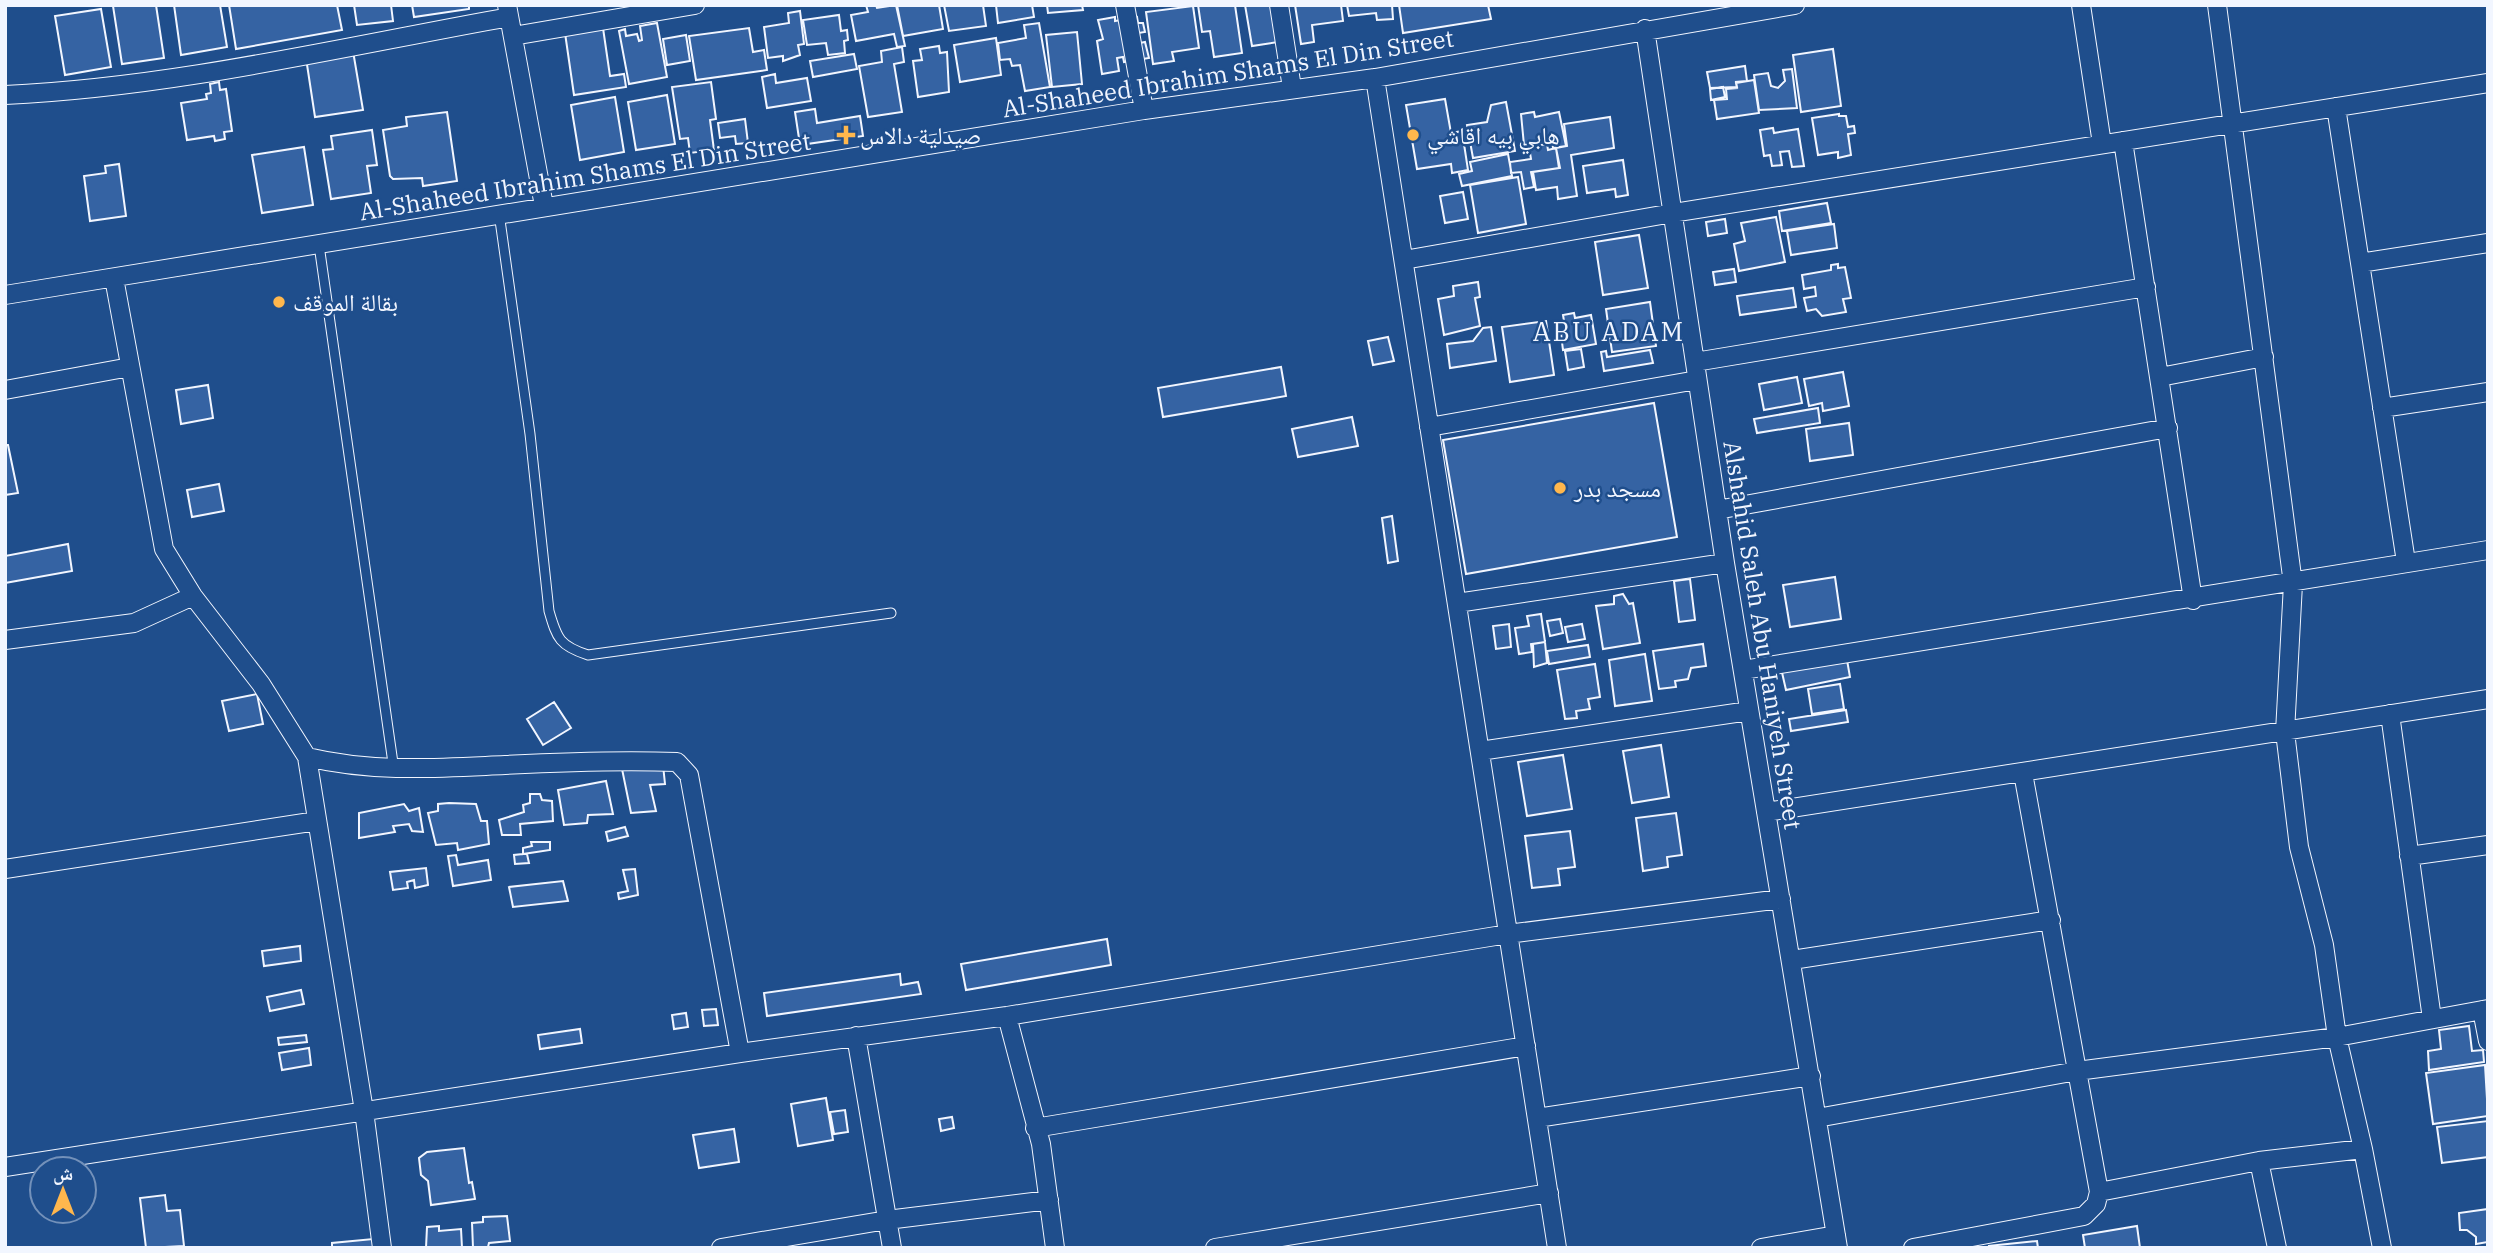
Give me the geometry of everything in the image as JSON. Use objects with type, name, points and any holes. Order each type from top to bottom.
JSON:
[{"type":"street","points":[[513,36],[695,5]]},
{"type":"street","points":[[1125,5],[1144,110]]},
{"type":"street","points":[[1279,5],[1292,88]]},
{"type":"street","name":"Al-Shaheed Ibrahim Shams El Din Street","points":[[5,295],[1144,110],[1375,78],[1644,29],[1795,5]]},
{"type":"street","points":[[2081,5],[2102,144]]},
{"type":"street","points":[[2217,5],[2235,123],[2294,584],[2285,732],[2299,847],[2324,944],[2337,1037],[2382,1248]]},
{"type":"street","points":[[5,95],[75,92],[164,79],[508,11],[544,206]]},
{"type":"street","name":"Alshahid Saleh Abu Haniyeh Street","points":[[1644,29],[1749,711],[1837,1241]]},
{"type":"street","points":[[1375,78],[1557,1248]]},
{"type":"street","points":[[1404,260],[1673,213],[2488,83]]},
{"type":"street","points":[[2336,107],[2406,562]]},
{"type":"street","points":[[2123,141],[2193,600]]},
{"type":"street","points":[[2360,263],[2488,243]]},
{"type":"street","points":[[114,278],[163,550],[193,596],[261,684],[307,757],[364,1111],[382,1248]]},
{"type":"street","points":[[1429,427],[1696,371],[2147,287]]},
{"type":"street","points":[[2160,377],[2264,357]]},
{"type":"street","points":[[5,390],[130,367]]},
{"type":"street","points":[[2382,408],[2488,392]]},
{"type":"street","points":[[1717,510],[2168,428]]},
{"type":"street","points":[[1743,670],[2294,584],[2406,562],[2488,550]]},
{"type":"street","points":[[1457,603],[1726,564]]},
{"type":"street","points":[[5,640],[134,623],[193,596]]},
{"type":"street","points":[[1766,812],[2488,699]]},
{"type":"street","points":[[1480,751],[1749,711]]},
{"type":"street","points":[[2390,714],[2432,1019]]},
{"type":"street","points":[[307,757],[348,767],[394,771],[518,764],[677,762],[689,775],[740,1053]]},
{"type":"street","points":[[1913,1248],[2084,1216],[2096,1204],[2099,1192],[2023,773]]},
{"type":"street","points":[[5,869],[317,821]]},
{"type":"street","points":[[2409,856],[2488,845]]},
{"type":"street","points":[[5,1167],[740,1053],[1007,1016],[1508,934],[1781,899]]},
{"type":"street","points":[[1792,960],[2051,920]]},
{"type":"street","points":[[1817,1118],[2077,1071],[2337,1037],[2485,1009],[2488,1041]]},
{"type":"street","points":[[1007,1016],[1041,1144],[1055,1248]]},
{"type":"street","points":[[856,1036],[892,1248]]},
{"type":"street","points":[[1035,1128],[1526,1046]]},
{"type":"street","points":[[1537,1118],[1811,1076]]},
{"type":"street","points":[[2099,1192],[2259,1161],[2363,1149]]},
{"type":"street","points":[[2259,1161],[2277,1248]]},
{"type":"street","points":[[1216,1248],[1549,1193]]},
{"type":"street","points":[[722,1248],[798,1241],[887,1220],[1049,1200]]},
{"type":"street","points":[[1761,1248],[1837,1241]]},
{"type":"lane","points":[[499,214],[530,434],[549,611],[555,633],[566,648],[588,655],[891,613]]},
{"type":"lane","points":[[319,245],[394,771]]},
{"type":"building","points":[[156,5],[164,58],[122,64],[113,6]]},
{"type":"building","points":[[174,5],[220,5],[227,47],[181,55]]},
{"type":"building","points":[[229,5],[337,5],[342,30],[236,49]]},
{"type":"building","points":[[354,5],[391,5],[393,21],[357,25]]},
{"type":"building","points":[[412,5],[469,5],[469,9],[414,17]]},
{"type":"building","points":[[866,5],[876,5],[877,8],[896,5],[905,46],[897,47],[894,34],[856,41],[851,15],[868,12]]},
{"type":"building","points":[[897,5],[939,5],[943,29],[903,36]]},
{"type":"building","points":[[944,5],[983,5],[986,26],[949,31]]},
{"type":"building","points":[[996,5],[1032,5],[1034,17],[998,23]]},
{"type":"building","points":[[1047,5],[1082,5],[1083,10],[1048,13]]},
{"type":"building","points":[[1198,5],[1235,5],[1242,53],[1214,57],[1210,31],[1202,32]]},
{"type":"building","points":[[1245,5],[1286,5],[1291,40],[1252,46]]},
{"type":"building","points":[[1295,5],[1341,5],[1343,21],[1312,25],[1314,42],[1301,44]]},
{"type":"building","points":[[1347,5],[1392,5],[1393,19],[1377,20],[1376,13],[1349,16]]},
{"type":"building","points":[[1399,5],[1488,5],[1491,19],[1403,33]]},
{"type":"building","points":[[1193,6],[1199,48],[1172,52],[1174,61],[1153,64],[1146,12]]},
{"type":"building","points":[[101,9],[111,67],[65,75],[55,16]]},
{"type":"building","points":[[800,11],[804,44],[798,45],[800,55],[783,61],[783,56],[768,58],[764,27],[789,23],[788,13]]},
{"type":"building","points":[[839,15],[841,31],[847,30],[845,53],[828,55],[826,43],[807,45],[803,20]]},
{"type":"building","points":[[1115,17],[1115,21],[1137,17],[1138,23],[1143,23],[1145,32],[1138,33],[1140,43],[1145,42],[1149,58],[1124,62],[1123,57],[1117,58],[1119,71],[1102,74],[1097,41],[1103,39],[1098,20]]},
{"type":"building","points":[[657,23],[667,77],[629,84],[619,31],[625,29],[626,36],[637,34],[639,41],[642,40],[640,26]]},
{"type":"building","points":[[1039,23],[1050,87],[1025,91],[1020,65],[1012,66],[1010,59],[1000,60],[998,43],[1026,38],[1024,25]]},
{"type":"building","points":[[603,28],[610,76],[624,74],[626,87],[574,95],[565,33]]},
{"type":"building","points":[[749,28],[753,52],[764,50],[767,70],[696,80],[689,36]]},
{"type":"building","points":[[1077,32],[1082,84],[1052,87],[1046,35]]},
{"type":"building","points":[[686,35],[690,61],[667,65],[663,39]]},
{"type":"building","points":[[996,38],[1001,75],[960,82],[954,45]]},
{"type":"building","points":[[939,46],[940,53],[947,52],[949,92],[918,97],[913,61],[922,60],[920,49]]},
{"type":"building","points":[[902,47],[904,62],[894,64],[902,112],[868,117],[859,66],[882,62],[881,51]]},
{"type":"building","points":[[1833,49],[1841,106],[1801,112],[1793,55]]},
{"type":"building","points":[[353,51],[363,110],[315,117],[306,58]]},
{"type":"building","points":[[854,54],[857,69],[813,77],[810,61]]},
{"type":"building","points":[[1745,66],[1747,81],[1736,82],[1737,87],[1710,88],[1707,72]]},
{"type":"building","points":[[1792,69],[1797,108],[1759,110],[1754,75],[1768,73],[1771,86],[1778,88],[1785,81],[1783,70]]},
{"type":"building","points":[[775,74],[776,83],[807,78],[811,101],[767,108],[762,77]]},
{"type":"building","points":[[1754,80],[1759,113],[1717,119],[1714,100],[1727,99],[1726,89],[1737,88],[1736,83]]},
{"type":"building","points":[[219,82],[220,90],[226,89],[232,131],[224,132],[225,139],[215,141],[214,136],[187,140],[181,103],[207,99],[206,94],[211,93],[210,84]]},
{"type":"building","points":[[711,82],[716,119],[710,120],[714,150],[690,153],[688,138],[680,139],[672,87]]},
{"type":"building","points":[[1723,87],[1725,97],[1711,100],[1710,89]]},
{"type":"building","points":[[667,95],[675,144],[636,150],[628,102]]},
{"type":"building","points":[[615,97],[624,152],[580,160],[571,105]]},
{"type":"building","points":[[1445,99],[1451,133],[1462,131],[1468,170],[1452,173],[1451,164],[1417,169],[1406,105]]},
{"type":"building","points":[[1506,102],[1515,151],[1473,158],[1467,125],[1487,122],[1491,105]]},
{"type":"building","points":[[815,109],[817,123],[860,116],[863,136],[800,145],[795,112]]},
{"type":"building","points":[[447,112],[457,181],[423,186],[422,178],[393,179],[390,176],[383,130],[407,126],[406,117]]},
{"type":"building","points":[[1534,112],[1535,117],[1559,112],[1566,146],[1553,148],[1552,140],[1524,145],[1521,114]]},
{"type":"building","points":[[1839,114],[1846,116],[1848,127],[1854,126],[1855,133],[1848,134],[1851,155],[1838,158],[1838,152],[1818,155],[1812,118]]},
{"type":"building","points":[[1610,117],[1614,148],[1571,155],[1577,196],[1558,199],[1557,187],[1536,190],[1533,172],[1560,168],[1556,148],[1567,146],[1564,124]]},
{"type":"building","points":[[745,119],[748,143],[736,144],[735,136],[720,138],[718,123]]},
{"type":"building","points":[[1773,128],[1774,133],[1798,129],[1804,166],[1792,167],[1789,151],[1780,152],[1782,165],[1772,166],[1770,155],[1764,156],[1760,130]]},
{"type":"building","points":[[372,130],[377,165],[367,166],[371,193],[331,199],[323,150],[333,149],[331,136]]},
{"type":"building","points":[[1547,144],[1548,150],[1556,148],[1559,168],[1531,172],[1534,187],[1524,189],[1521,172],[1511,173],[1510,162],[1531,159],[1529,147]]},
{"type":"building","points":[[304,147],[313,205],[262,213],[252,155]]},
{"type":"building","points":[[1508,154],[1512,176],[1462,186],[1459,174],[1472,171],[1470,162]]},
{"type":"building","points":[[1623,160],[1628,195],[1616,197],[1615,189],[1587,193],[1583,166]]},
{"type":"building","points":[[119,164],[126,216],[90,221],[84,176],[106,173],[105,166]]},
{"type":"building","points":[[1518,177],[1526,224],[1478,233],[1470,185]]},
{"type":"building","points":[[1463,192],[1468,219],[1445,223],[1440,196]]},
{"type":"building","points":[[1827,203],[1831,223],[1782,231],[1779,211]]},
{"type":"building","points":[[1776,217],[1785,262],[1739,271],[1734,244],[1745,241],[1741,223]]},
{"type":"building","points":[[1725,219],[1727,233],[1708,236],[1706,222]]},
{"type":"building","points":[[1834,224],[1837,248],[1791,255],[1787,231]]},
{"type":"building","points":[[1639,235],[1648,288],[1603,295],[1595,242]]},
{"type":"building","points":[[1838,264],[1838,268],[1845,267],[1851,298],[1843,299],[1846,312],[1822,316],[1816,309],[1807,311],[1804,298],[1816,296],[1815,287],[1804,289],[1802,275],[1831,270],[1831,265]]},
{"type":"building","points":[[1734,269],[1736,282],[1715,285],[1713,272]]},
{"type":"building","points":[[1478,282],[1480,297],[1475,298],[1480,326],[1444,335],[1438,299],[1454,296],[1453,286]]},
{"type":"building","points":[[1793,288],[1796,307],[1740,315],[1737,296]]},
{"type":"building","points":[[1650,302],[1656,346],[1612,352],[1606,309]]},
{"type":"building","points":[[1574,313],[1575,318],[1591,315],[1596,344],[1563,350],[1561,334],[1566,333],[1563,315]]},
{"type":"building","points":[[1546,321],[1554,375],[1510,382],[1502,327]]},
{"type":"building","points":[[1491,327],[1496,361],[1450,368],[1447,344],[1473,341],[1483,328]]},
{"type":"building","points":[[1388,337],[1394,361],[1373,365],[1368,341]]},
{"type":"building","points":[[1581,349],[1584,367],[1568,370],[1565,351]]},
{"type":"building","points":[[1650,350],[1653,363],[1604,371],[1601,352],[1606,351],[1607,357]]},
{"type":"building","points":[[1281,367],[1286,396],[1163,417],[1158,388]]},
{"type":"building","points":[[1843,372],[1849,406],[1823,411],[1822,403],[1809,406],[1804,379]]},
{"type":"building","points":[[1797,377],[1802,403],[1764,410],[1759,384]]},
{"type":"building","points":[[208,385],[213,418],[181,424],[176,390]]},
{"type":"building","name":"مسجد بدر","points":[[1654,403],[1677,537],[1466,574],[1443,440]]},
{"type":"building","points":[[1818,408],[1820,423],[1757,433],[1754,419]]},
{"type":"building","points":[[1352,417],[1358,446],[1298,457],[1292,429]]},
{"type":"building","points":[[1849,423],[1853,455],[1810,461],[1806,429]]},
{"type":"building","points":[[5,445],[8,445],[18,493],[5,495]]},
{"type":"building","points":[[219,484],[224,511],[192,517],[187,490]]},
{"type":"building","points":[[1392,516],[1398,561],[1388,563],[1382,518]]},
{"type":"building","points":[[68,544],[72,571],[5,583],[5,556]]},
{"type":"building","points":[[1835,577],[1841,619],[1790,627],[1783,585]]},
{"type":"building","points":[[1690,579],[1695,620],[1679,622],[1674,581]]},
{"type":"building","points":[[1623,594],[1629,604],[1633,603],[1640,643],[1603,649],[1596,606],[1614,604],[1614,596]]},
{"type":"building","points":[[1541,614],[1545,642],[1531,644],[1532,652],[1519,654],[1515,628],[1529,626],[1527,616]]},
{"type":"building","points":[[1560,619],[1563,633],[1550,636],[1547,621]]},
{"type":"building","points":[[1509,624],[1511,647],[1496,649],[1493,626]]},
{"type":"building","points":[[1582,624],[1585,639],[1568,642],[1565,627]]},
{"type":"building","points":[[1545,642],[1547,663],[1534,667],[1533,644]]},
{"type":"building","points":[[1703,644],[1706,666],[1691,668],[1688,679],[1675,681],[1676,687],[1659,689],[1653,651]]},
{"type":"building","points":[[1588,645],[1590,657],[1549,664],[1547,651]]},
{"type":"building","points":[[1645,654],[1652,701],[1615,706],[1609,660]]},
{"type":"building","points":[[1847,660],[1850,677],[1786,690],[1781,668]]},
{"type":"building","points":[[1595,664],[1600,697],[1588,699],[1590,709],[1576,711],[1577,718],[1565,719],[1557,670]]},
{"type":"building","points":[[1840,684],[1844,709],[1812,714],[1808,689]]},
{"type":"building","points":[[257,694],[263,724],[229,731],[222,701]]},
{"type":"building","points":[[554,702],[571,728],[543,745],[527,719]]},
{"type":"building","points":[[1846,710],[1848,722],[1791,731],[1789,719]]},
{"type":"building","points":[[1661,745],[1669,797],[1632,803],[1623,751]]},
{"type":"building","points":[[1563,755],[1572,809],[1527,816],[1518,762]]},
{"type":"building","points":[[663,765],[665,784],[650,785],[656,811],[631,813],[622,769]]},
{"type":"building","points":[[606,781],[613,814],[588,815],[587,823],[564,825],[558,790]]},
{"type":"building","points":[[530,794],[540,794],[542,800],[552,801],[553,821],[520,824],[521,835],[502,835],[499,820],[524,812],[523,805],[530,803]]},
{"type":"building","points":[[404,804],[409,811],[419,808],[423,832],[412,831],[409,824],[393,826],[395,832],[359,838],[359,813]]},
{"type":"building","points":[[438,804],[476,804],[481,821],[487,821],[489,844],[458,850],[457,843],[436,845],[428,813],[438,811]]},
{"type":"building","points":[[1676,813],[1682,855],[1667,857],[1668,867],[1643,871],[1636,818]]},
{"type":"building","points":[[625,827],[628,836],[608,841],[606,832]]},
{"type":"building","points":[[1570,831],[1575,867],[1558,869],[1560,885],[1532,888],[1525,836]]},
{"type":"building","points":[[531,842],[550,842],[550,850],[523,854],[523,848],[532,846]]},
{"type":"building","points":[[527,854],[529,863],[515,864],[514,855]]},
{"type":"building","points":[[456,855],[458,865],[488,860],[491,880],[453,886],[448,856]]},
{"type":"building","points":[[426,868],[428,885],[415,888],[414,880],[407,882],[408,888],[393,890],[390,872]]},
{"type":"building","points":[[635,869],[638,895],[619,899],[618,893],[628,891],[623,870]]},
{"type":"building","points":[[563,881],[568,901],[513,907],[509,887]]},
{"type":"building","points":[[1107,939],[1111,965],[966,990],[961,964]]},
{"type":"building","points":[[300,946],[301,961],[264,966],[262,951]]},
{"type":"building","points":[[900,974],[901,985],[918,982],[921,994],[767,1016],[764,993]]},
{"type":"building","points":[[301,990],[304,1004],[270,1011],[267,997]]},
{"type":"building","points":[[716,1009],[718,1025],[704,1026],[702,1010]]},
{"type":"building","points":[[686,1013],[688,1027],[674,1029],[672,1015]]},
{"type":"building","points":[[2469,1026],[2472,1051],[2483,1050],[2484,1062],[2429,1070],[2428,1051],[2441,1049],[2439,1030]]},
{"type":"building","points":[[580,1029],[582,1043],[540,1049],[538,1035]]},
{"type":"building","points":[[306,1035],[307,1042],[279,1045],[278,1038]]},
{"type":"building","points":[[309,1048],[311,1065],[282,1070],[279,1053]]},
{"type":"building","points":[[2485,1065],[2488,1116],[2433,1124],[2426,1073]]},
{"type":"building","points":[[826,1098],[833,1140],[798,1146],[791,1104]]},
{"type":"building","points":[[845,1110],[848,1132],[834,1134],[830,1112]]},
{"type":"building","points":[[952,1117],[954,1128],[941,1131],[939,1119]]},
{"type":"building","points":[[2488,1121],[2488,1157],[2442,1163],[2437,1127]]},
{"type":"building","points":[[734,1129],[739,1162],[699,1168],[693,1135]]},
{"type":"building","points":[[464,1148],[469,1183],[472,1182],[475,1199],[431,1205],[428,1181],[421,1175],[419,1158],[427,1152]]},
{"type":"building","points":[[165,1195],[167,1211],[180,1210],[184,1246],[146,1248],[140,1198]]},
{"type":"building","points":[[2488,1209],[2488,1242],[2476,1244],[2476,1237],[2467,1230],[2460,1230],[2459,1213]]},
{"type":"building","points":[[507,1216],[510,1241],[473,1248],[472,1223],[483,1222],[483,1217]]},
{"type":"building","points":[[439,1226],[439,1231],[461,1229],[462,1248],[426,1248],[427,1227]]},
{"type":"building","points":[[2137,1226],[2140,1248],[2085,1248],[2083,1235]]},
{"type":"building","points":[[373,1239],[374,1248],[332,1248],[332,1243]]},
{"type":"building","points":[[2037,1241],[2038,1248],[1988,1246]]},
{"type":"place","name":"صيدلية دالاس","points":[[846,135]]},
{"type":"place","name":"هابي بيه اقاشي","points":[[1413,135]]},
{"type":"place","name":"بقالة الموقف","points":[[279,302]]},
{"type":"place","name":"مسجد بدر","points":[[1560,488]]},
{"type":"district","name":"ABU ADAM","points":[[1609,331]]}]
